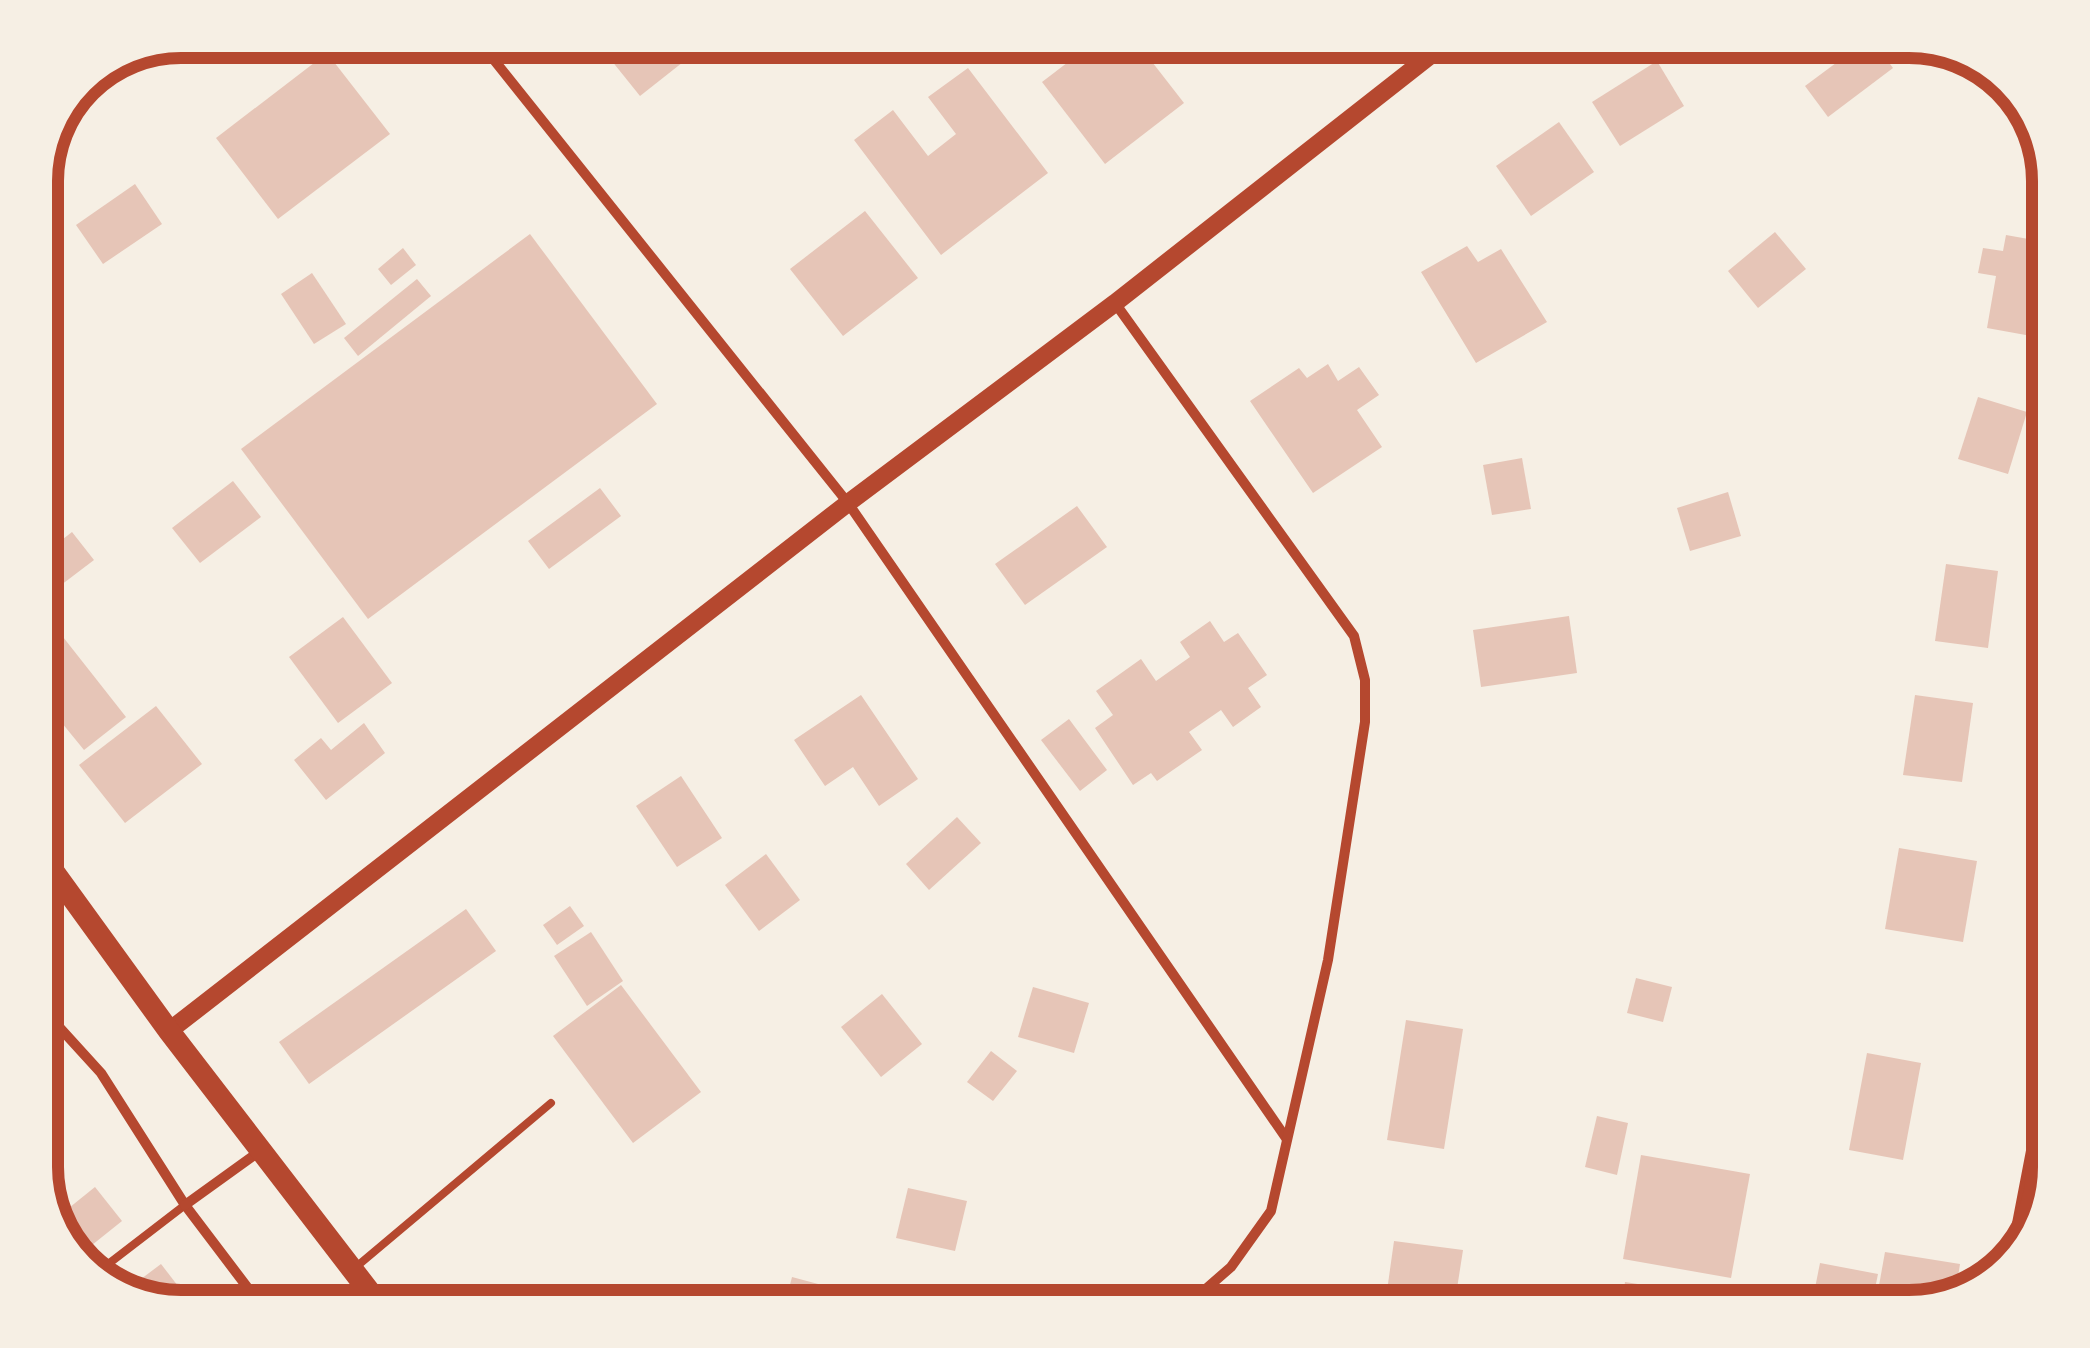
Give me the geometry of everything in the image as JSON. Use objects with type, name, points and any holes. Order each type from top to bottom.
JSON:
[{"type":"highway","points":[[58,878],[169,1031],[368,1290]]},
{"type":"street","points":[[492,58],[848,503],[1286,1138]]},
{"type":"street","points":[[169,1031],[848,503],[1115,304],[1427,58]]},
{"type":"street","points":[[1115,304],[1354,636],[1365,680],[1365,722],[1328,960],[1270,1211],[1230,1267],[1204,1290]]},
{"type":"street","points":[[58,1026],[101,1073],[185,1205],[250,1290]]},
{"type":"street","points":[[2016,1229],[2032,1146]]},
{"type":"street","points":[[185,1205],[260,1151]]},
{"type":"lane","points":[[353,1270],[551,1103]]},
{"type":"lane","points":[[106,1265],[185,1205]]},
{"type":"building","points":[[320,58],[331,58],[390,134],[278,219],[216,138]]},
{"type":"building","points":[[609,58],[688,58],[640,96]]},
{"type":"building","points":[[1073,58],[1149,58],[1184,103],[1105,164],[1042,82]]},
{"type":"building","points":[[1843,58],[1886,58],[1893,68],[1828,117],[1805,86]]},
{"type":"building","points":[[1657,61],[1684,106],[1620,146],[1592,102]]},
{"type":"building","points":[[968,68],[1048,173],[941,255],[854,140],[893,110],[928,156],[956,134],[928,97]]},
{"type":"building","points":[[1559,122],[1594,172],[1531,216],[1496,166]]},
{"type":"building","points":[[135,184],[162,224],[103,264],[76,225]]},
{"type":"building","points":[[865,211],[918,278],[843,336],[790,269]]},
{"type":"building","points":[[1775,232],[1806,269],[1758,308],[1728,271]]},
{"type":"building","points":[[530,234],[657,404],[368,619],[241,449]]},
{"type":"building","points":[[2006,235],[2032,240],[2032,336],[1987,328],[1996,276],[1978,273],[1983,248],[2003,251]]},
{"type":"building","points":[[1467,246],[1478,262],[1501,249],[1547,322],[1476,363],[1421,272]]},
{"type":"building","points":[[403,248],[416,265],[391,285],[378,269]]},
{"type":"building","points":[[312,273],[346,324],[314,344],[281,294]]},
{"type":"building","points":[[417,279],[431,296],[358,356],[344,338]]},
{"type":"building","points":[[1328,364],[1338,381],[1359,367],[1379,395],[1357,410],[1382,447],[1313,493],[1250,401],[1299,368],[1307,378]]},
{"type":"building","points":[[1978,397],[2027,412],[2008,474],[1958,459]]},
{"type":"building","points":[[1522,458],[1531,509],[1492,515],[1483,465]]},
{"type":"building","points":[[233,481],[261,517],[200,563],[172,528]]},
{"type":"building","points":[[600,488],[621,516],[549,569],[528,541]]},
{"type":"building","points":[[1728,492],[1741,536],[1690,551],[1677,508]]},
{"type":"building","points":[[1077,506],[1107,547],[1025,605],[995,564]]},
{"type":"building","points":[[72,532],[94,560],[58,587],[58,543]]},
{"type":"building","points":[[1946,564],[1998,571],[1988,648],[1935,641]]},
{"type":"building","points":[[1569,616],[1577,673],[1481,687],[1473,630]]},
{"type":"building","points":[[343,617],[392,683],[338,723],[289,657]]},
{"type":"building","points":[[1210,621],[1224,642],[1238,633],[1267,675],[1248,688],[1261,707],[1233,727],[1221,710],[1189,732],[1202,750],[1157,781],[1151,773],[1133,785],[1095,728],[1113,715],[1096,691],[1141,659],[1156,681],[1190,657],[1180,642]]},
{"type":"building","points":[[58,631],[126,717],[84,750],[58,718]]},
{"type":"building","points":[[861,695],[918,779],[879,806],[853,767],[825,786],[794,740]]},
{"type":"building","points":[[1915,695],[1973,703],[1962,782],[1903,775]]},
{"type":"building","points":[[156,706],[202,764],[125,823],[79,765]]},
{"type":"building","points":[[1069,719],[1107,770],[1080,791],[1041,740]]},
{"type":"building","points":[[364,723],[385,753],[326,800],[294,760],[321,738],[331,750]]},
{"type":"building","points":[[681,776],[722,838],[677,867],[636,806]]},
{"type":"building","points":[[957,817],[981,843],[929,890],[906,864]]},
{"type":"building","points":[[1899,848],[1977,861],[1963,942],[1885,929]]},
{"type":"building","points":[[766,854],[800,900],[759,931],[725,885]]},
{"type":"building","points":[[570,906],[584,926],[557,945],[543,925]]},
{"type":"building","points":[[466,909],[496,951],[309,1084],[279,1042]]},
{"type":"building","points":[[591,932],[623,981],[587,1006],[554,956]]},
{"type":"building","points":[[1636,978],[1672,987],[1663,1022],[1627,1013]]},
{"type":"building","points":[[621,985],[701,1092],[633,1143],[553,1036]]},
{"type":"building","points":[[1033,987],[1089,1003],[1074,1053],[1018,1037]]},
{"type":"building","points":[[882,994],[922,1044],[881,1077],[841,1027]]},
{"type":"building","points":[[1406,1020],[1463,1029],[1444,1149],[1387,1140]]},
{"type":"building","points":[[991,1051],[1017,1071],[993,1101],[967,1082]]},
{"type":"building","points":[[1867,1053],[1921,1063],[1903,1160],[1849,1150]]},
{"type":"building","points":[[1597,1116],[1628,1123],[1617,1175],[1585,1167]]},
{"type":"building","points":[[1641,1155],[1750,1174],[1731,1278],[1623,1259]]},
{"type":"building","points":[[95,1187],[122,1221],[88,1248],[66,1210]]},
{"type":"building","points":[[908,1188],[967,1201],[955,1251],[896,1238]]},
{"type":"building","points":[[1394,1241],[1463,1250],[1457,1290],[1387,1290]]},
{"type":"building","points":[[1885,1252],[1960,1264],[1957,1281],[1949,1284],[1878,1290]]},
{"type":"building","points":[[1820,1263],[1878,1274],[1875,1290],[1815,1290]]},
{"type":"building","points":[[161,1264],[181,1290],[165,1289],[137,1282]]},
{"type":"building","points":[[792,1277],[841,1290],[789,1290]]},
{"type":"building","points":[[1625,1282],[1676,1290],[1624,1290]]}]
